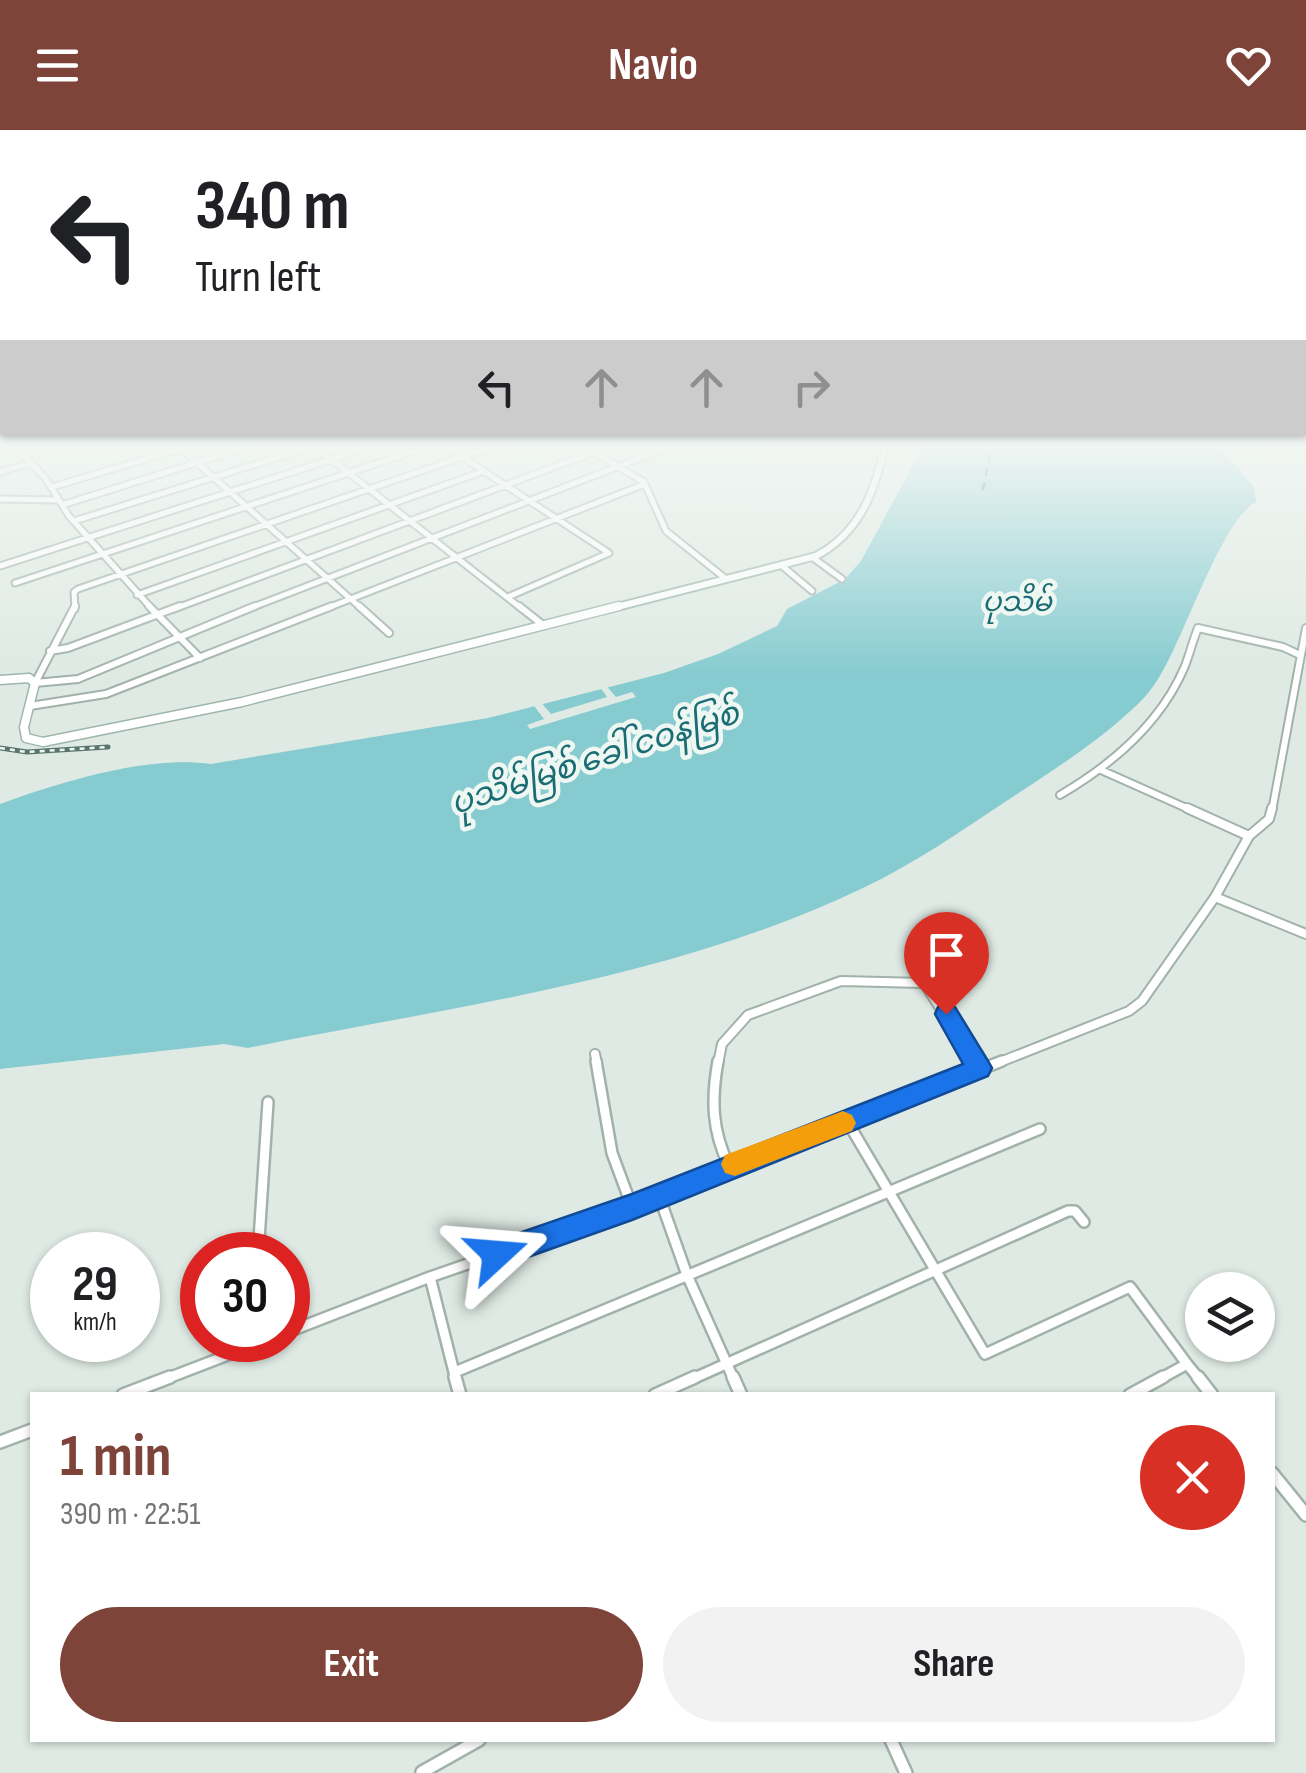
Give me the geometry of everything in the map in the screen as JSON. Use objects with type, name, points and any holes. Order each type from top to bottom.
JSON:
[{"type":"street","points":[[75,522],[154,614],[200,658]]},
{"type":"street","points":[[0,566],[143,522]]},
{"type":"street","points":[[15,583],[209,522]]},
{"type":"street","points":[[264,522],[389,633]]},
{"type":"street","points":[[278,522],[74,592],[75,612],[35,682],[24,727],[26,738],[43,742],[196,712],[812,557],[832,550],[848,537],[856,522]]},
{"type":"street","points":[[138,595],[343,522]]},
{"type":"street","points":[[50,652],[411,522],[543,625]]},
{"type":"street","points":[[0,680],[78,680],[177,636],[479,522]]},
{"type":"street","points":[[30,706],[106,694],[544,522]]},
{"type":"street","points":[[508,597],[609,552],[563,522]]},
{"type":"street","points":[[662,522],[666,530],[726,579]]},
{"type":"street","points":[[812,557],[842,578]]},
{"type":"street","points":[[781,565],[812,591]]},
{"type":"street","points":[[1060,795],[1101,770],[1147,729],[1186,665],[1198,628],[1303,649]]},
{"type":"street","points":[[310,1323],[632,1207],[1129,1011],[1142,1001],[1215,897],[1248,836],[1269,819],[1278,790],[1286,720],[1306,628]]},
{"type":"street","points":[[1101,770],[1248,836]]},
{"type":"street","points":[[1215,897],[1306,934]]},
{"type":"street","points":[[728,1166],[716,1138],[712,1093],[722,1044],[748,1015],[841,982],[924,983],[979,1068]]},
{"type":"street","points":[[595,1054],[612,1153],[632,1207]]},
{"type":"street","points":[[260,1232],[268,1102]]},
{"type":"street","points":[[847,1121],[985,1354],[1130,1287],[1210,1392]]},
{"type":"street","points":[[455,1372],[1040,1130]]},
{"type":"street","points":[[659,1196],[687,1275],[740,1392]]},
{"type":"street","points":[[662,1392],[1068,1210],[1084,1222]]},
{"type":"street","points":[[430,1277],[459,1392]]},
{"type":"street","points":[[130,1392],[206,1362]]},
{"type":"street","points":[[1136,1392],[1188,1364]]},
{"type":"street","points":[[0,1442],[30,1431]]},
{"type":"street","points":[[1275,1476],[1306,1515]]},
{"type":"street","points":[[422,1772],[475,1742]]},
{"type":"street","points":[[892,1742],[906,1773]]},
{"type":"water","name":"ပုသိမ်","points":[[882,522],[1237,522],[1216,556],[1168,661],[1136,706],[1053,771],[936,848],[863,888],[790,920],[715,946],[561,987],[248,1048],[224,1044],[0,1069],[0,804],[77,779],[132,767],[211,764],[488,718],[664,673],[718,654],[777,626],[787,609],[845,579],[861,561]]},
{"type":"pier","points":[[603,682],[616,697],[632,692],[636,697],[530,729],[527,725],[544,719],[531,702],[538,699],[551,714],[607,697],[597,683]]},
{"type":"railway","points":[[0,748],[27,752],[108,747]]},
{"type":"slow traffic","points":[[735,1164],[843,1123]]},
{"type":"route","points":[[497,1254],[632,1207],[979,1068],[946,1014]]},
{"type":"water label","name":"ပုသိမ်မြစ် ခေါ် ငဝန်မြစ်","points":[[595,759]]}]
